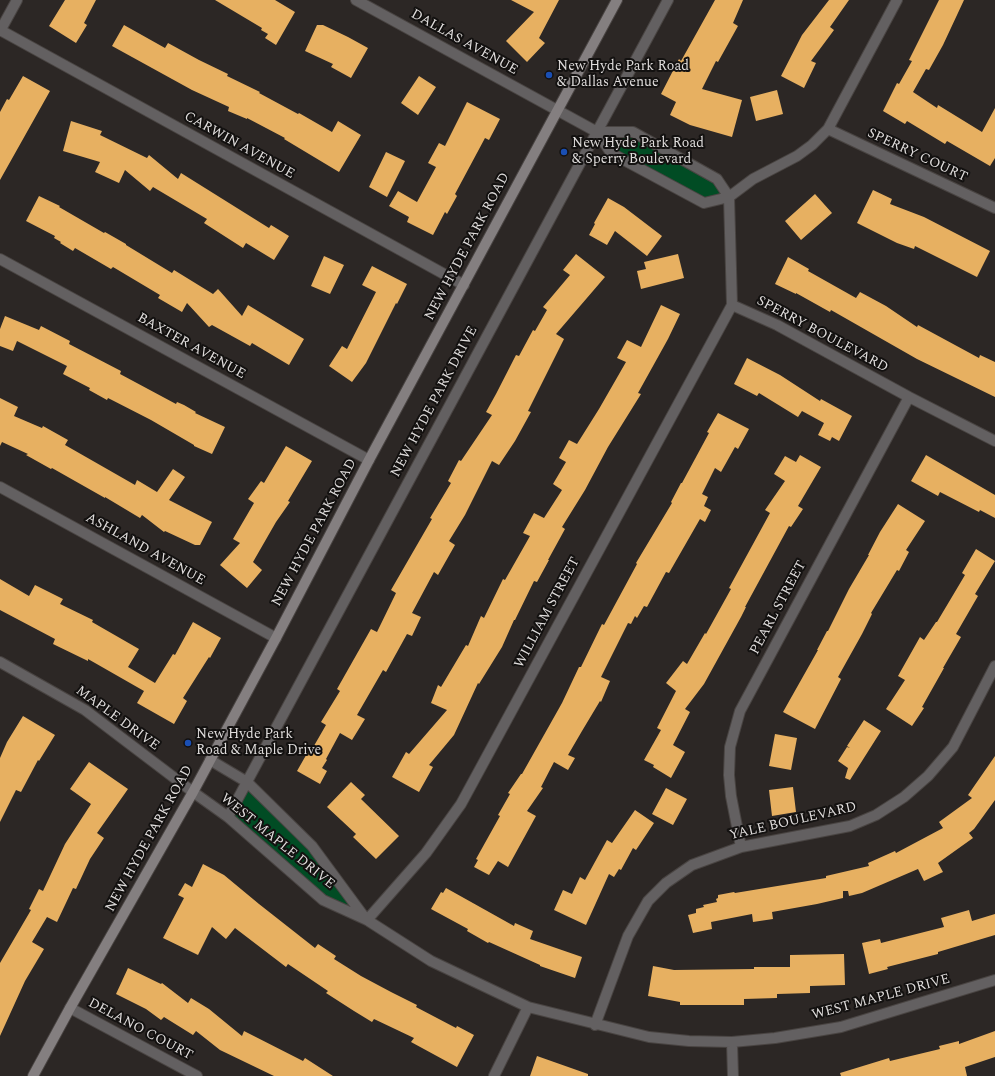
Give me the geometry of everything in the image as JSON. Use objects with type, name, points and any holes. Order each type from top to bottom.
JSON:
[{"type":"main road","name":"NEW HYDE PARK ROAD","points":[[33,1076],[193,792],[276,638],[369,460],[617,0]]},
{"type":"street","points":[[0,31],[17,0]]},
{"type":"street","name":"DALLAS AVENUE","points":[[356,0],[558,111]]},
{"type":"street","name":"NEW HYDE PARK DRIVE","points":[[228,817],[668,0]]},
{"type":"street","points":[[558,111],[597,132],[611,153],[704,203],[729,197],[753,179],[796,156],[812,145],[828,129],[897,0]]},
{"type":"street","name":"CARWIN AVENUE","points":[[0,31],[464,285]]},
{"type":"street","name":"SPERRY COURT","points":[[828,129],[995,208]]},
{"type":"street","points":[[597,132],[633,132],[717,179],[729,197],[732,305]]},
{"type":"street","name":"BAXTER AVENUE","points":[[0,259],[369,460]]},
{"type":"street","name":"SPERRY BOULEVARD","points":[[732,305],[777,325],[909,397],[995,440]]},
{"type":"street","name":"WILLIAM STREET","points":[[367,920],[426,853],[461,804],[732,305]]},
{"type":"street","name":"PEARL STREET","points":[[741,847],[731,796],[729,775],[730,747],[740,711],[909,397]]},
{"type":"street","name":"ASHLAND AVENUE","points":[[0,487],[276,638]]},
{"type":"street","name":"MAPLE DRIVE","points":[[0,662],[86,710],[193,792]]},
{"type":"street","name":"YALE BOULEVARD","points":[[595,1025],[628,936],[648,901],[666,883],[692,864],[741,847],[850,826],[876,815],[904,797],[928,776],[953,747],[995,666]]},
{"type":"street","name":"WEST MAPLE DRIVE","points":[[210,760],[247,782],[312,846],[367,920]]},
{"type":"street","name":"WEST MAPLE DRIVE","points":[[193,792],[228,817],[324,900],[367,920],[431,961],[528,1007],[595,1025],[650,1037],[689,1041],[732,1042],[775,1038],[841,1027],[995,980]]},
{"type":"street","points":[[494,1076],[528,1007]]},
{"type":"street","name":"DELANO COURT","points":[[70,1008],[197,1076]]},
{"type":"street","points":[[732,1042],[733,1076]]},
{"type":"green space","points":[[602,134],[631,134],[714,180],[725,195],[705,200],[613,151]]},
{"type":"green space","points":[[248,786],[308,846],[356,911],[324,895],[233,817]]},
{"type":"building","points":[[65,0],[96,0],[84,23],[87,25],[76,43],[49,26]]},
{"type":"building","points":[[215,0],[275,0],[295,12],[276,45],[265,38],[268,34],[261,30],[262,28]]},
{"type":"building","points":[[511,0],[559,0],[539,38],[545,43],[527,62],[506,41],[534,12]]},
{"type":"building","points":[[715,0],[743,0],[733,23],[738,26],[718,62],[716,61],[702,89],[742,100],[732,137],[690,125],[670,115],[676,102],[661,94],[679,59],[681,61]]},
{"type":"building","points":[[829,0],[849,0],[830,27],[834,30],[811,61],[816,63],[804,88],[781,76],[802,35]]},
{"type":"building","points":[[939,0],[964,0],[943,45],[929,70],[926,69],[913,92],[937,108],[938,105],[982,132],[995,108],[995,158],[990,166],[947,141],[945,144],[907,121],[905,124],[883,111],[897,83],[899,84],[912,61],[909,60]]},
{"type":"building","points":[[124,25],[165,48],[168,43],[228,74],[227,76],[260,92],[259,93],[298,114],[299,113],[332,132],[338,121],[361,135],[339,172],[284,139],[285,138],[247,118],[228,111],[229,107],[192,90],[112,46]]},
{"type":"building","points":[[317,25],[323,25],[368,48],[351,78],[331,67],[333,64],[305,51]]},
{"type":"building","points":[[23,76],[50,91],[0,180],[0,112]]},
{"type":"building","points":[[419,76],[436,87],[418,115],[401,103]]},
{"type":"building","points":[[777,90],[783,114],[756,121],[750,97]]},
{"type":"building","points":[[467,102],[500,119],[489,140],[485,138],[455,194],[457,196],[447,214],[445,212],[433,235],[407,222],[409,217],[389,206],[398,191],[417,202],[436,167],[428,163],[439,143],[445,146]]},
{"type":"building","points":[[71,121],[102,131],[100,135],[147,158],[149,155],[178,179],[181,173],[269,228],[271,225],[289,236],[274,260],[246,243],[243,248],[204,223],[207,219],[153,187],[150,191],[125,170],[119,183],[95,172],[100,162],[63,151]]},
{"type":"building","points":[[386,152],[405,161],[387,197],[369,187]]},
{"type":"building","points":[[873,190],[892,199],[890,204],[924,217],[990,251],[977,277],[915,246],[914,249],[897,243],[857,223]]},
{"type":"building","points":[[815,194],[832,213],[801,240],[785,221]]},
{"type":"building","points":[[39,196],[60,206],[59,207],[104,233],[105,232],[126,244],[172,273],[174,270],[213,294],[218,289],[242,316],[248,305],[304,339],[289,365],[252,343],[250,346],[212,325],[209,327],[187,303],[182,312],[158,298],[160,295],[113,267],[111,269],[75,248],[73,251],[54,238],[55,236],[26,221]]},
{"type":"building","points":[[608,198],[624,207],[662,236],[647,256],[615,231],[607,245],[589,235]]},
{"type":"building","points":[[576,254],[605,277],[556,334],[564,339],[528,411],[531,412],[515,441],[499,465],[492,461],[465,515],[449,541],[455,545],[438,575],[434,572],[412,613],[421,617],[412,636],[407,634],[386,672],[383,670],[357,715],[365,719],[352,740],[340,733],[322,768],[327,771],[320,784],[297,771],[326,725],[321,722],[340,691],[337,689],[371,629],[377,632],[396,593],[391,590],[451,483],[448,481],[459,460],[461,461],[492,415],[486,412],[516,355],[519,356],[533,330],[535,331],[547,310],[543,307],[570,275],[563,270]]},
{"type":"building","points":[[678,254],[684,278],[641,289],[637,271],[646,269],[644,262]]},
{"type":"building","points":[[324,256],[344,265],[330,294],[311,286]]},
{"type":"building","points":[[788,257],[809,269],[808,271],[856,298],[860,292],[886,306],[917,327],[918,325],[979,358],[980,355],[995,362],[995,397],[917,359],[831,310],[830,312],[796,293],[775,284]]},
{"type":"building","points":[[372,266],[407,284],[366,363],[352,382],[329,366],[342,346],[347,349],[376,292],[362,285]]},
{"type":"building","points":[[661,305],[680,314],[638,393],[641,394],[608,447],[585,490],[562,527],[565,529],[549,560],[537,582],[534,581],[502,647],[479,684],[478,683],[454,735],[429,765],[433,767],[419,792],[392,777],[406,752],[409,754],[447,710],[431,703],[438,685],[441,687],[466,645],[468,646],[481,616],[484,618],[503,579],[505,580],[530,536],[523,533],[534,513],[544,518],[562,490],[553,484],[566,462],[559,458],[569,440],[577,444],[599,409],[626,362],[617,358],[627,340],[641,347]]},
{"type":"building","points":[[5,316],[39,330],[41,326],[70,341],[69,344],[121,371],[120,374],[176,404],[177,402],[184,405],[196,412],[195,413],[225,427],[212,454],[194,446],[151,420],[89,390],[90,388],[63,374],[67,366],[17,341],[13,351],[0,346],[0,329]]},
{"type":"building","points":[[747,358],[780,375],[820,401],[821,399],[852,416],[839,441],[832,437],[830,441],[818,435],[824,423],[802,411],[798,417],[759,393],[757,396],[734,384]]},
{"type":"building","points":[[0,398],[18,407],[14,416],[42,428],[43,426],[68,440],[65,445],[135,485],[137,480],[157,492],[173,469],[185,477],[169,500],[212,522],[200,545],[195,545],[165,531],[164,532],[142,515],[140,518],[105,497],[26,455],[28,454],[2,442],[0,446]]},
{"type":"building","points":[[718,413],[749,429],[738,449],[735,447],[721,472],[715,468],[702,494],[708,497],[704,506],[711,510],[705,522],[700,519],[669,573],[666,572],[647,607],[644,606],[637,618],[635,616],[631,624],[628,623],[601,677],[610,681],[601,702],[600,701],[568,755],[575,758],[568,770],[554,762],[541,787],[543,788],[527,811],[536,816],[508,867],[498,861],[489,875],[474,867],[478,860],[476,859],[500,816],[498,815],[510,794],[508,793],[522,774],[562,703],[602,624],[604,625],[637,564],[636,563],[672,503],[671,502],[709,433],[707,432]]},
{"type":"building","points":[[286,446],[312,461],[288,501],[290,502],[276,522],[253,562],[262,570],[247,588],[220,565],[240,543],[233,539],[254,503],[248,499],[261,481],[264,483]]},
{"type":"building","points":[[800,455],[821,467],[798,506],[803,509],[791,527],[789,526],[704,684],[685,709],[690,712],[673,745],[685,752],[671,778],[653,767],[654,765],[644,760],[661,730],[657,728],[676,691],[666,683],[683,661],[687,664],[705,633],[706,634],[731,589],[729,588],[770,513],[765,510],[785,481],[774,474],[785,456],[796,462]]},
{"type":"building","points":[[926,455],[995,495],[995,518],[980,510],[979,512],[940,492],[938,496],[911,481]]},
{"type":"building","points":[[898,504],[925,521],[906,550],[909,552],[899,571],[897,570],[871,613],[872,614],[862,634],[838,677],[841,679],[815,729],[783,712],[818,650],[880,532]]},
{"type":"building","points":[[976,549],[995,561],[975,594],[978,596],[956,634],[961,637],[922,707],[924,708],[912,726],[886,709],[905,680],[898,676],[920,637],[924,640],[937,622],[965,575],[962,573]]},
{"type":"building","points":[[0,579],[29,596],[35,585],[63,599],[60,604],[93,620],[92,622],[139,649],[128,667],[155,683],[173,654],[175,655],[193,622],[221,638],[210,658],[209,657],[183,698],[187,701],[174,724],[137,703],[144,691],[88,659],[88,661],[53,644],[55,639],[0,610]]},
{"type":"building","points":[[23,716],[55,735],[39,761],[38,760],[21,792],[16,790],[0,822],[0,758],[7,742]]},
{"type":"building","points":[[864,720],[881,731],[850,780],[845,778],[848,768],[838,761],[847,747],[850,748],[847,746]]},
{"type":"building","points":[[775,734],[797,738],[791,770],[769,766]]},
{"type":"building","points":[[995,756],[995,800],[974,829],[969,833],[973,838],[938,863],[943,872],[924,881],[918,869],[862,893],[849,896],[848,891],[843,891],[843,898],[772,912],[773,919],[753,922],[752,914],[711,922],[712,929],[693,933],[688,915],[696,913],[696,909],[704,907],[703,905],[717,902],[716,899],[718,898],[718,895],[826,878],[826,876],[869,866],[868,863],[895,851],[896,853],[943,828],[939,822],[972,798],[968,795]]},
{"type":"building","points":[[89,762],[128,789],[97,833],[104,838],[90,859],[76,889],[73,888],[57,922],[47,917],[32,942],[44,949],[25,981],[0,1036],[0,963],[31,910],[29,909],[39,889],[43,891],[65,844],[91,804],[70,789]]},
{"type":"building","points":[[351,782],[365,795],[361,799],[399,836],[376,859],[353,837],[356,834],[327,807]]},
{"type":"building","points":[[793,787],[796,812],[772,816],[769,790]]},
{"type":"building","points":[[666,788],[687,799],[673,825],[652,814]]},
{"type":"building","points":[[635,810],[654,823],[636,850],[633,848],[621,870],[619,869],[614,877],[609,874],[586,925],[554,910],[563,890],[572,894],[580,877],[585,880],[607,840],[612,843]]},
{"type":"building","points":[[203,864],[224,875],[315,948],[318,944],[336,956],[334,959],[361,976],[417,1005],[416,1007],[456,1028],[457,1026],[474,1035],[457,1067],[411,1042],[414,1038],[374,1019],[372,1022],[354,1011],[326,993],[328,991],[288,964],[286,967],[235,928],[226,939],[212,927],[198,955],[163,938],[184,898],[178,895],[185,883],[192,887]]},
{"type":"building","points":[[446,888],[514,926],[515,923],[533,931],[530,939],[582,957],[575,978],[540,966],[489,942],[488,943],[467,931],[468,929],[431,909],[441,892],[443,893]]},
{"type":"building","points":[[969,910],[972,921],[995,914],[995,935],[938,952],[938,954],[887,967],[888,969],[869,974],[862,943],[880,939],[881,943],[944,927],[941,918]]},
{"type":"building","points":[[844,954],[845,985],[810,986],[810,993],[777,994],[777,998],[744,999],[744,1005],[680,1005],[680,1002],[648,996],[653,966],[674,970],[790,967],[790,955]]},
{"type":"building","points":[[128,968],[161,984],[162,983],[188,1003],[191,998],[209,1009],[242,1036],[244,1031],[303,1061],[305,1058],[333,1076],[274,1076],[220,1050],[196,1031],[193,1035],[164,1017],[161,1020],[146,1009],[116,994]]},
{"type":"building","points":[[995,1031],[995,1057],[965,1067],[967,1076],[841,1076],[840,1073],[889,1058],[890,1061],[940,1049],[939,1046],[959,1041],[959,1044]]},
{"type":"building","points":[[537,1056],[588,1074],[588,1076],[530,1076]]},
{"type":"place","name":"New Hyde Park Road & Dallas Avenue","points":[[549,75]]},
{"type":"place","name":"New Hyde Park Road & Sperry Boulevard","points":[[564,152]]},
{"type":"place","name":"New Hyde Park Road & Maple Drive","points":[[188,743]]}]
